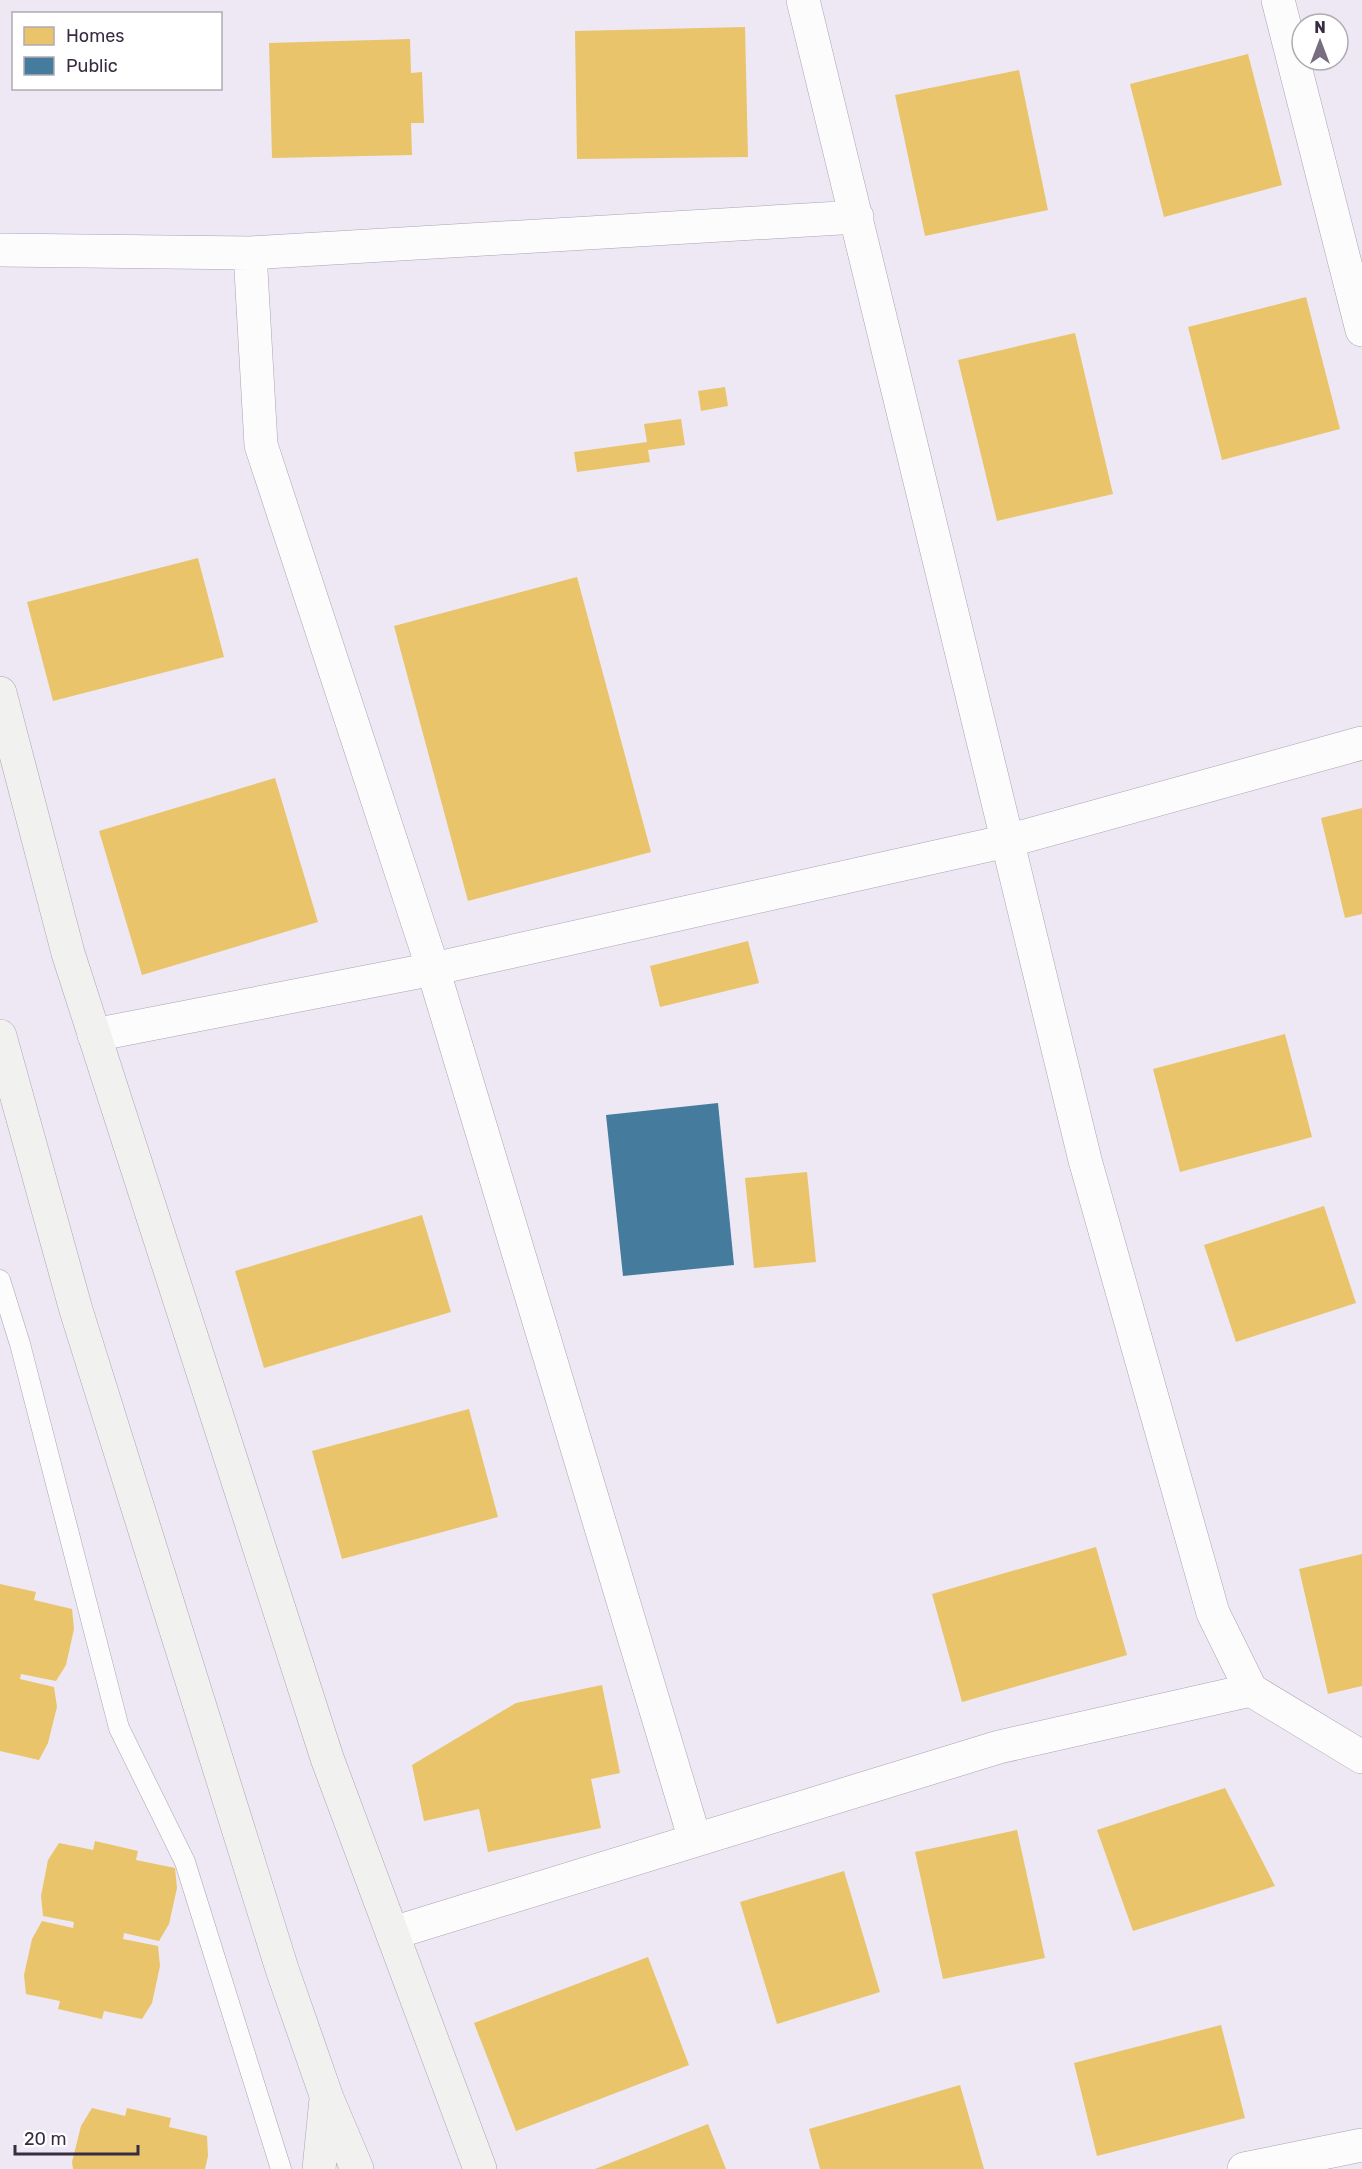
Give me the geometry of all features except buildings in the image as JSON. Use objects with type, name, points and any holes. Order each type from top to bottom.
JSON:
[{"type":"street","points":[[803,0],[1084,1160],[1213,1613],[1251,1690],[1362,1757]]},
{"type":"street","points":[[1278,0],[1362,330]]},
{"type":"street","points":[[0,250],[250,253],[857,217]]},
{"type":"street","points":[[250,253],[261,445],[433,969],[695,1840]]},
{"type":"street","points":[[0,693],[68,953],[327,1758],[480,2169]]},
{"type":"street","points":[[94,1035],[433,969],[1007,841],[1362,743]]},
{"type":"street","points":[[0,1036],[80,1322],[282,1969],[327,2098],[357,2169]]},
{"type":"street","points":[[393,1933],[999,1747],[1251,1690]]},
{"type":"street","points":[[319,2169],[327,2098]]},
{"type":"street","points":[[1244,2169],[1362,2145]]},
{"type":"lane","points":[[0,1280],[20,1344],[119,1728],[185,1862],[281,2169]]}]
